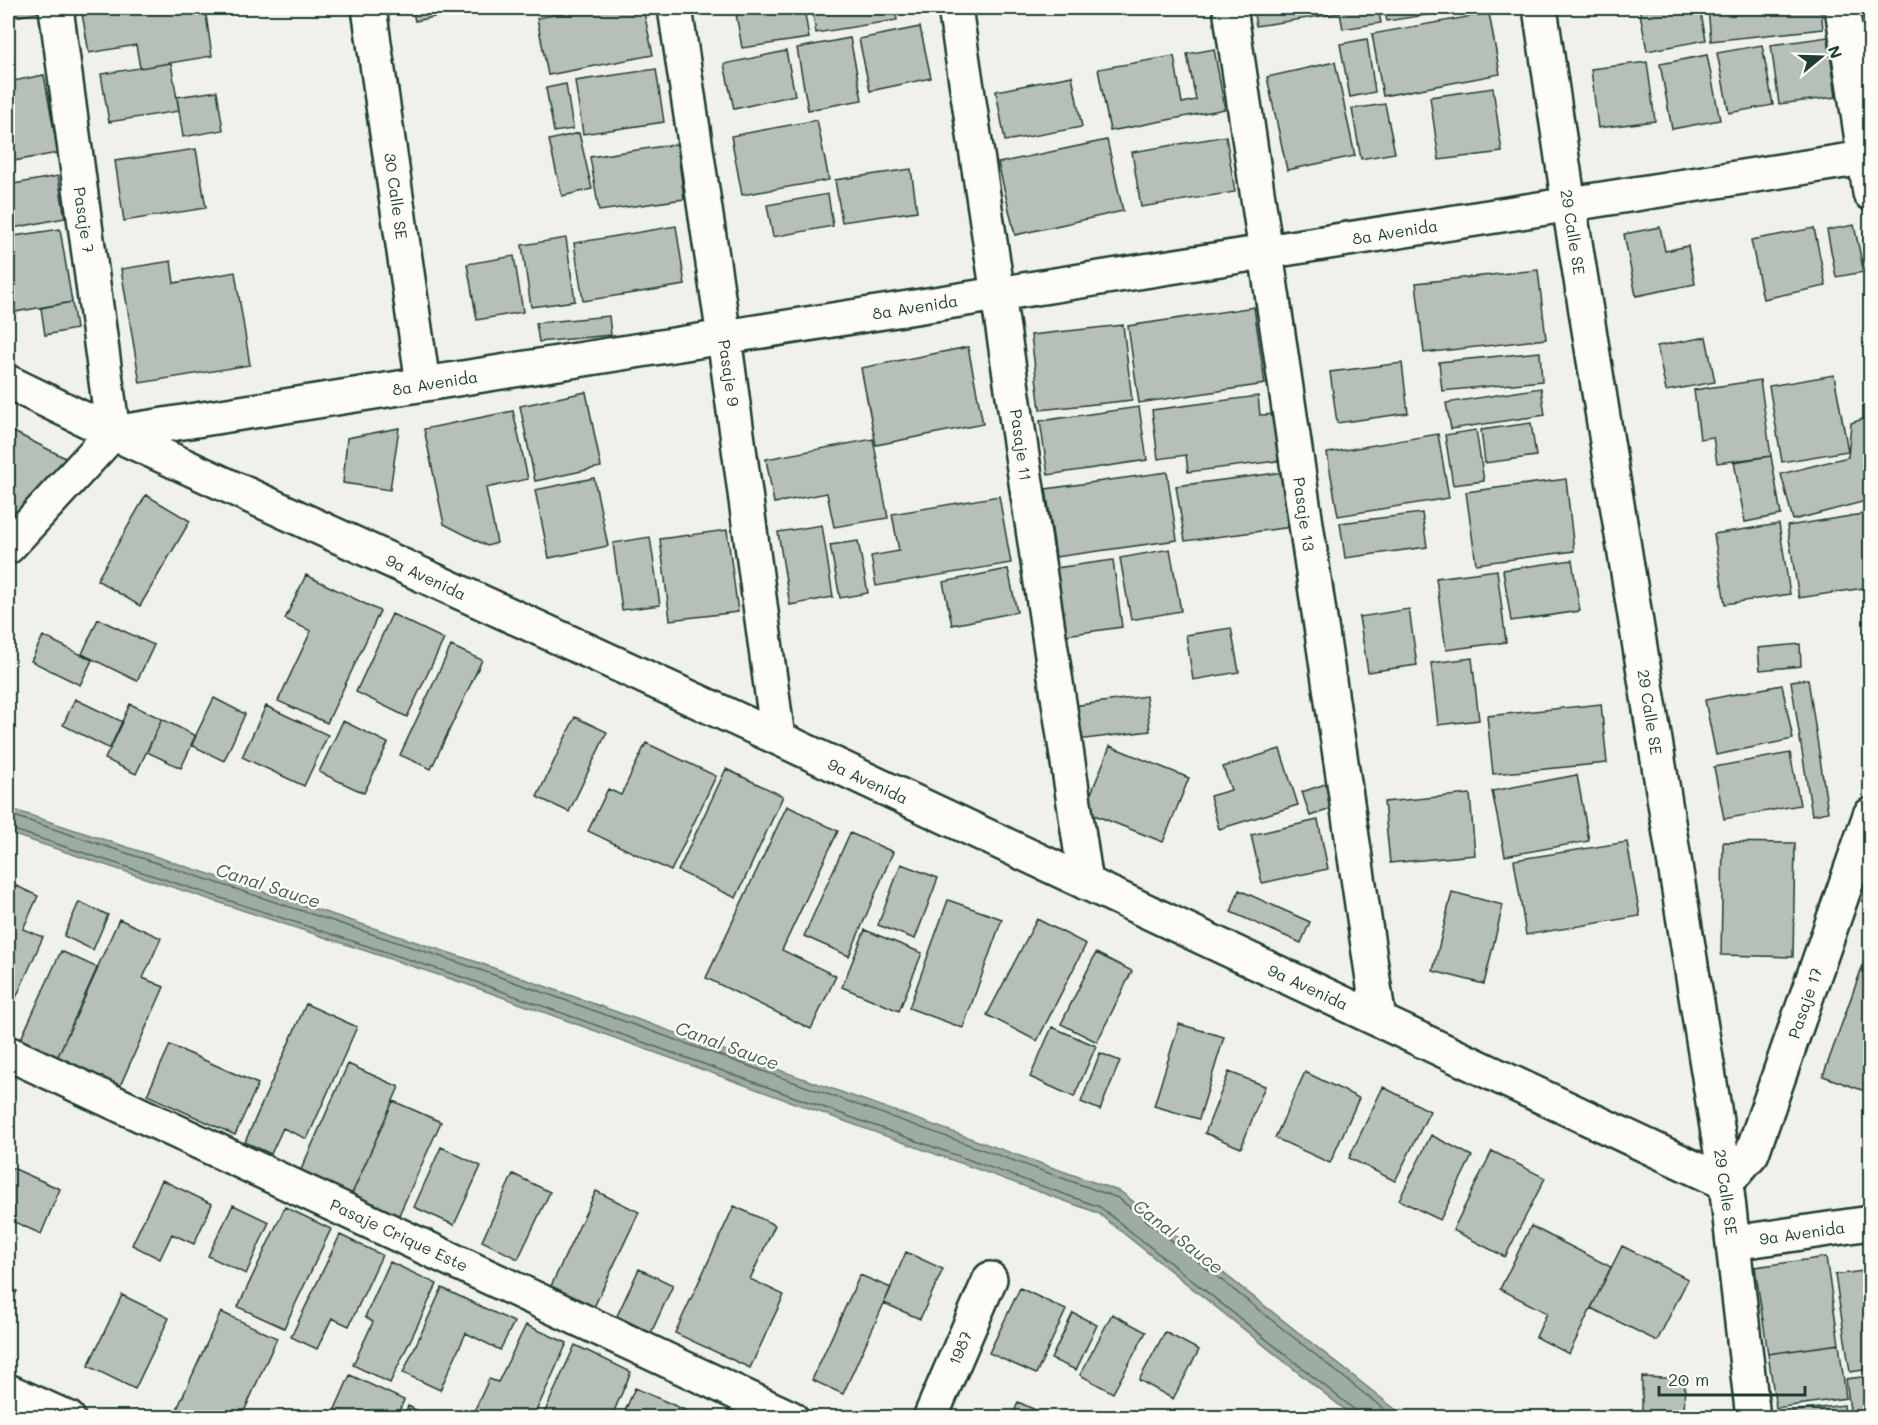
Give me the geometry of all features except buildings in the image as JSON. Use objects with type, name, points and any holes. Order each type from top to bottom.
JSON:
[{"type":"street","name":"Pasaje 7","points":[[56,8],[113,434]]},
{"type":"street","name":"30 Calle SE","points":[[369,8],[423,384]]},
{"type":"street","name":"Pasaje 9","points":[[675,8],[724,337],[778,738]]},
{"type":"street","name":"Pasaje 11","points":[[955,8],[1086,883]]},
{"type":"street","name":"Pasaje 13","points":[[1230,8],[1379,1020]]},
{"type":"street","name":"29 Calle SE","points":[[1540,8],[1569,205],[1726,1183],[1753,1418]]},
{"type":"street","points":[[1842,8],[1868,158],[1870,193]]},
{"type":"street","name":"8a Avenida","points":[[113,434],[1868,158]]},
{"type":"street","name":"9a Avenida","points":[[8,381],[113,434],[778,738],[1726,1183]]},
{"type":"street","points":[[8,547],[113,434]]},
{"type":"street","name":"Pasaje 17","points":[[1726,1183],[1752,1153],[1870,815]]},
{"type":"street","name":"Pasaje Crique Este","points":[[8,1053],[791,1418]]},
{"type":"street","name":"9a Avenida","points":[[1733,1243],[1870,1223]]},
{"type":"street","name":"1987","points":[[930,1418],[990,1279]]},
{"type":"street","points":[[8,1390],[68,1418]]},
{"type":"water","points":[[8,808],[474,961],[1121,1192],[1405,1417],[1354,1417],[1098,1213],[463,983],[8,833]]},
{"type":"water label","name":"Canal Sauce","points":[[268,886]]},
{"type":"water label","name":"Canal Sauce","points":[[727,1046]]},
{"type":"water label","name":"Canal Sauce","points":[[1178,1237]]}]
